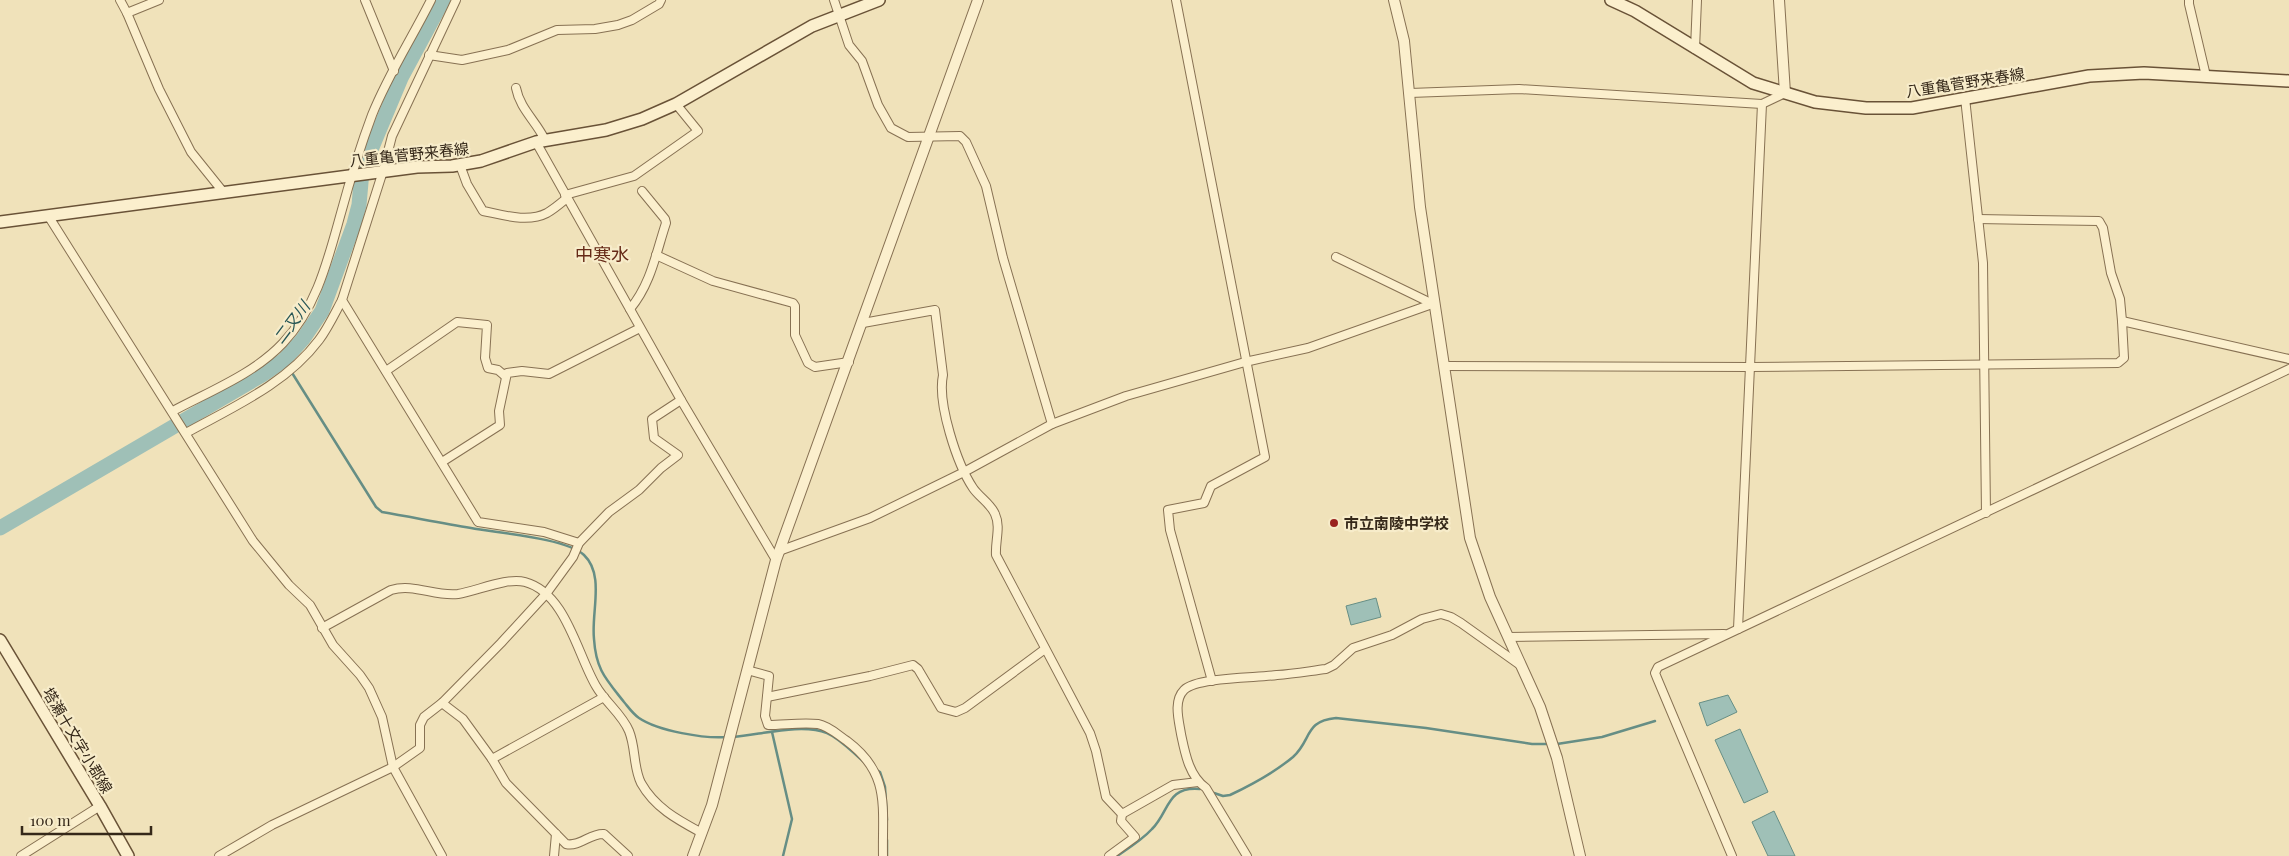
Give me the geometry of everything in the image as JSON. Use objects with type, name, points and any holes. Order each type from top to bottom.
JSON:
[{"type":"main road","name":"八重亀菅野来春線","points":[[0,222],[417,166],[460,165],[481,161],[540,141],[606,130],[642,119],[676,104],[812,26],[879,0]]},
{"type":"main road","name":"八重亀菅野来春線","points":[[1611,0],[1634,11],[1753,83],[1815,102],[1866,108],[1912,108],[2089,76],[2144,73],[2289,81]]},
{"type":"main road","name":"塔瀬十文字小郡線","points":[[0,640],[128,856]]},
{"type":"street","points":[[120,0],[159,89],[191,152],[224,193]]},
{"type":"street","points":[[127,13],[159,0]]},
{"type":"street","points":[[364,0],[394,71]]},
{"type":"street","points":[[173,411],[253,368],[282,345],[292,334],[312,303],[320,283],[351,175],[373,114],[431,0]]},
{"type":"street","points":[[186,433],[275,382],[295,367],[319,340],[342,300],[383,171],[392,136],[456,0]]},
{"type":"street","points":[[429,55],[462,60],[508,50],[557,30],[594,29],[618,25],[632,20],[659,4],[661,0]]},
{"type":"street","points":[[834,0],[850,45],[862,61],[878,105],[891,128],[908,137],[960,136],[966,142],[986,186],[1003,258],[1052,424]]},
{"type":"street","points":[[693,856],[712,804],[777,556],[849,362],[978,0]]},
{"type":"street","points":[[1176,0],[1244,362],[1264,457],[1211,486],[1204,503],[1168,510],[1170,530],[1212,681]]},
{"type":"street","points":[[1394,0],[1404,41],[1420,207],[1470,538],[1490,597],[1540,707],[1554,750],[1580,856]]},
{"type":"street","points":[[1695,49],[1697,0]]},
{"type":"street","points":[[1410,93],[1520,89],[1762,104],[1785,93],[1779,0]]},
{"type":"street","points":[[2190,0],[2189,4],[2206,76]]},
{"type":"street","points":[[516,88],[522,108],[539,128],[540,141],[566,196],[682,400],[777,556]]},
{"type":"street","points":[[1966,98],[1983,263],[1986,513]]},
{"type":"street","points":[[460,165],[467,184],[483,211],[522,218],[539,216],[547,213],[566,196],[634,176],[698,131],[676,104]]},
{"type":"street","points":[[1738,629],[1762,104]]},
{"type":"street","points":[[630,309],[646,284],[665,219],[642,191]]},
{"type":"street","points":[[50,216],[253,541],[289,585],[310,605],[322,628],[368,688],[382,717],[393,767],[442,856]]},
{"type":"street","points":[[1444,366],[1751,367],[2118,363],[2124,358],[2120,299],[2111,273],[2103,228],[2099,221],[1978,219]]},
{"type":"street","points":[[656,255],[713,281],[792,303],[795,306],[795,334],[808,363],[816,366],[849,362]]},
{"type":"street","points":[[1336,257],[1434,304]]},
{"type":"street","points":[[342,300],[478,522],[544,532],[580,543]]},
{"type":"street","points":[[777,556],[870,518],[964,472],[1052,424],[1126,396],[1244,362],[1308,348],[1434,304]]},
{"type":"street","points":[[863,323],[935,310],[943,375],[941,384],[944,413],[964,472],[981,499],[995,512],[998,526],[996,555],[1090,733],[1096,751],[1106,798],[1122,814]]},
{"type":"street","points":[[2122,321],[2289,359]]},
{"type":"street","points":[[386,370],[457,322],[487,326],[485,358],[488,368],[498,370],[505,376]]},
{"type":"street","points":[[442,462],[500,425],[500,411],[507,373],[522,371],[549,374],[640,328]]},
{"type":"street","points":[[1732,856],[1656,673],[1658,667],[2289,369]]},
{"type":"street","points":[[219,856],[272,825],[393,767],[420,748],[420,725],[424,717],[442,703],[546,594],[580,543],[609,512],[639,490],[661,468],[678,455],[654,438],[652,419],[682,400]]},
{"type":"street","points":[[322,628],[390,590],[410,587],[446,594],[457,594],[521,581],[528,583],[546,594],[565,619],[576,637],[594,682],[627,727],[641,783],[653,800],[670,816],[702,833]]},
{"type":"street","points":[[1247,856],[1206,788],[1198,782],[1185,753],[1177,714],[1178,701],[1182,691],[1192,685],[1212,681],[1276,676],[1326,669],[1334,665],[1354,648],[1392,635],[1422,619],[1441,614],[1462,623],[1522,666]]},
{"type":"street","points":[[1508,637],[1728,634]]},
{"type":"street","points":[[767,697],[912,666],[918,669],[941,708],[956,712],[965,708],[1045,648]]},
{"type":"street","points":[[747,670],[769,676],[765,716],[768,725],[818,724],[830,728],[859,750],[868,760],[881,788],[882,856]]},
{"type":"street","points":[[492,759],[604,697]]},
{"type":"street","points":[[442,703],[463,719],[492,759],[506,783],[566,844],[571,846],[598,834],[604,834],[628,856]]},
{"type":"street","points":[[1122,814],[1173,785],[1198,782]]},
{"type":"street","points":[[21,856],[100,806]]},
{"type":"street","points":[[1109,856],[1135,837],[1121,820],[1122,814]]},
{"type":"street","points":[[554,856],[556,834]]},
{"type":"water","points":[[1376,598],[1381,617],[1351,625],[1346,606]]},
{"type":"water","points":[[1728,695],[1737,712],[1707,726],[1699,703]]},
{"type":"water","points":[[1740,729],[1768,792],[1744,803],[1715,740]]},
{"type":"water","points":[[1774,811],[1795,856],[1768,856],[1752,822]]},
{"type":"waterway","name":"二又川","points":[[0,528],[262,375],[284,360],[303,339],[322,311],[354,224],[359,205],[362,171],[401,78],[443,0]]},
{"type":"waterway","points":[[284,360],[376,507],[382,512],[547,540],[575,549],[584,555],[594,573],[596,583],[594,628],[597,659],[603,674],[633,713],[647,723],[669,730],[707,737],[727,737]]},
{"type":"waterway","points":[[1214,793],[1223,796],[1230,795],[1271,773],[1299,751],[1313,727],[1318,723],[1336,718],[1426,728],[1532,744],[1549,744]]},
{"type":"waterway","points":[[1557,744],[1602,737],[1655,721]]},
{"type":"waterway","points":[[733,737],[780,730],[817,730],[837,739],[864,762]]},
{"type":"waterway","points":[[772,732],[792,819],[783,856]]},
{"type":"waterway","points":[[875,769],[880,772],[885,787],[887,820]]},
{"type":"waterway","points":[[1117,856],[1152,829],[1170,801],[1181,791],[1200,789]]},
{"type":"waterway","points":[[887,840],[887,856]]},
{"type":"place","name":"市立南陵中学校","points":[[1334,523]]},
{"type":"district","name":"中寒水","points":[[602,254]]}]
